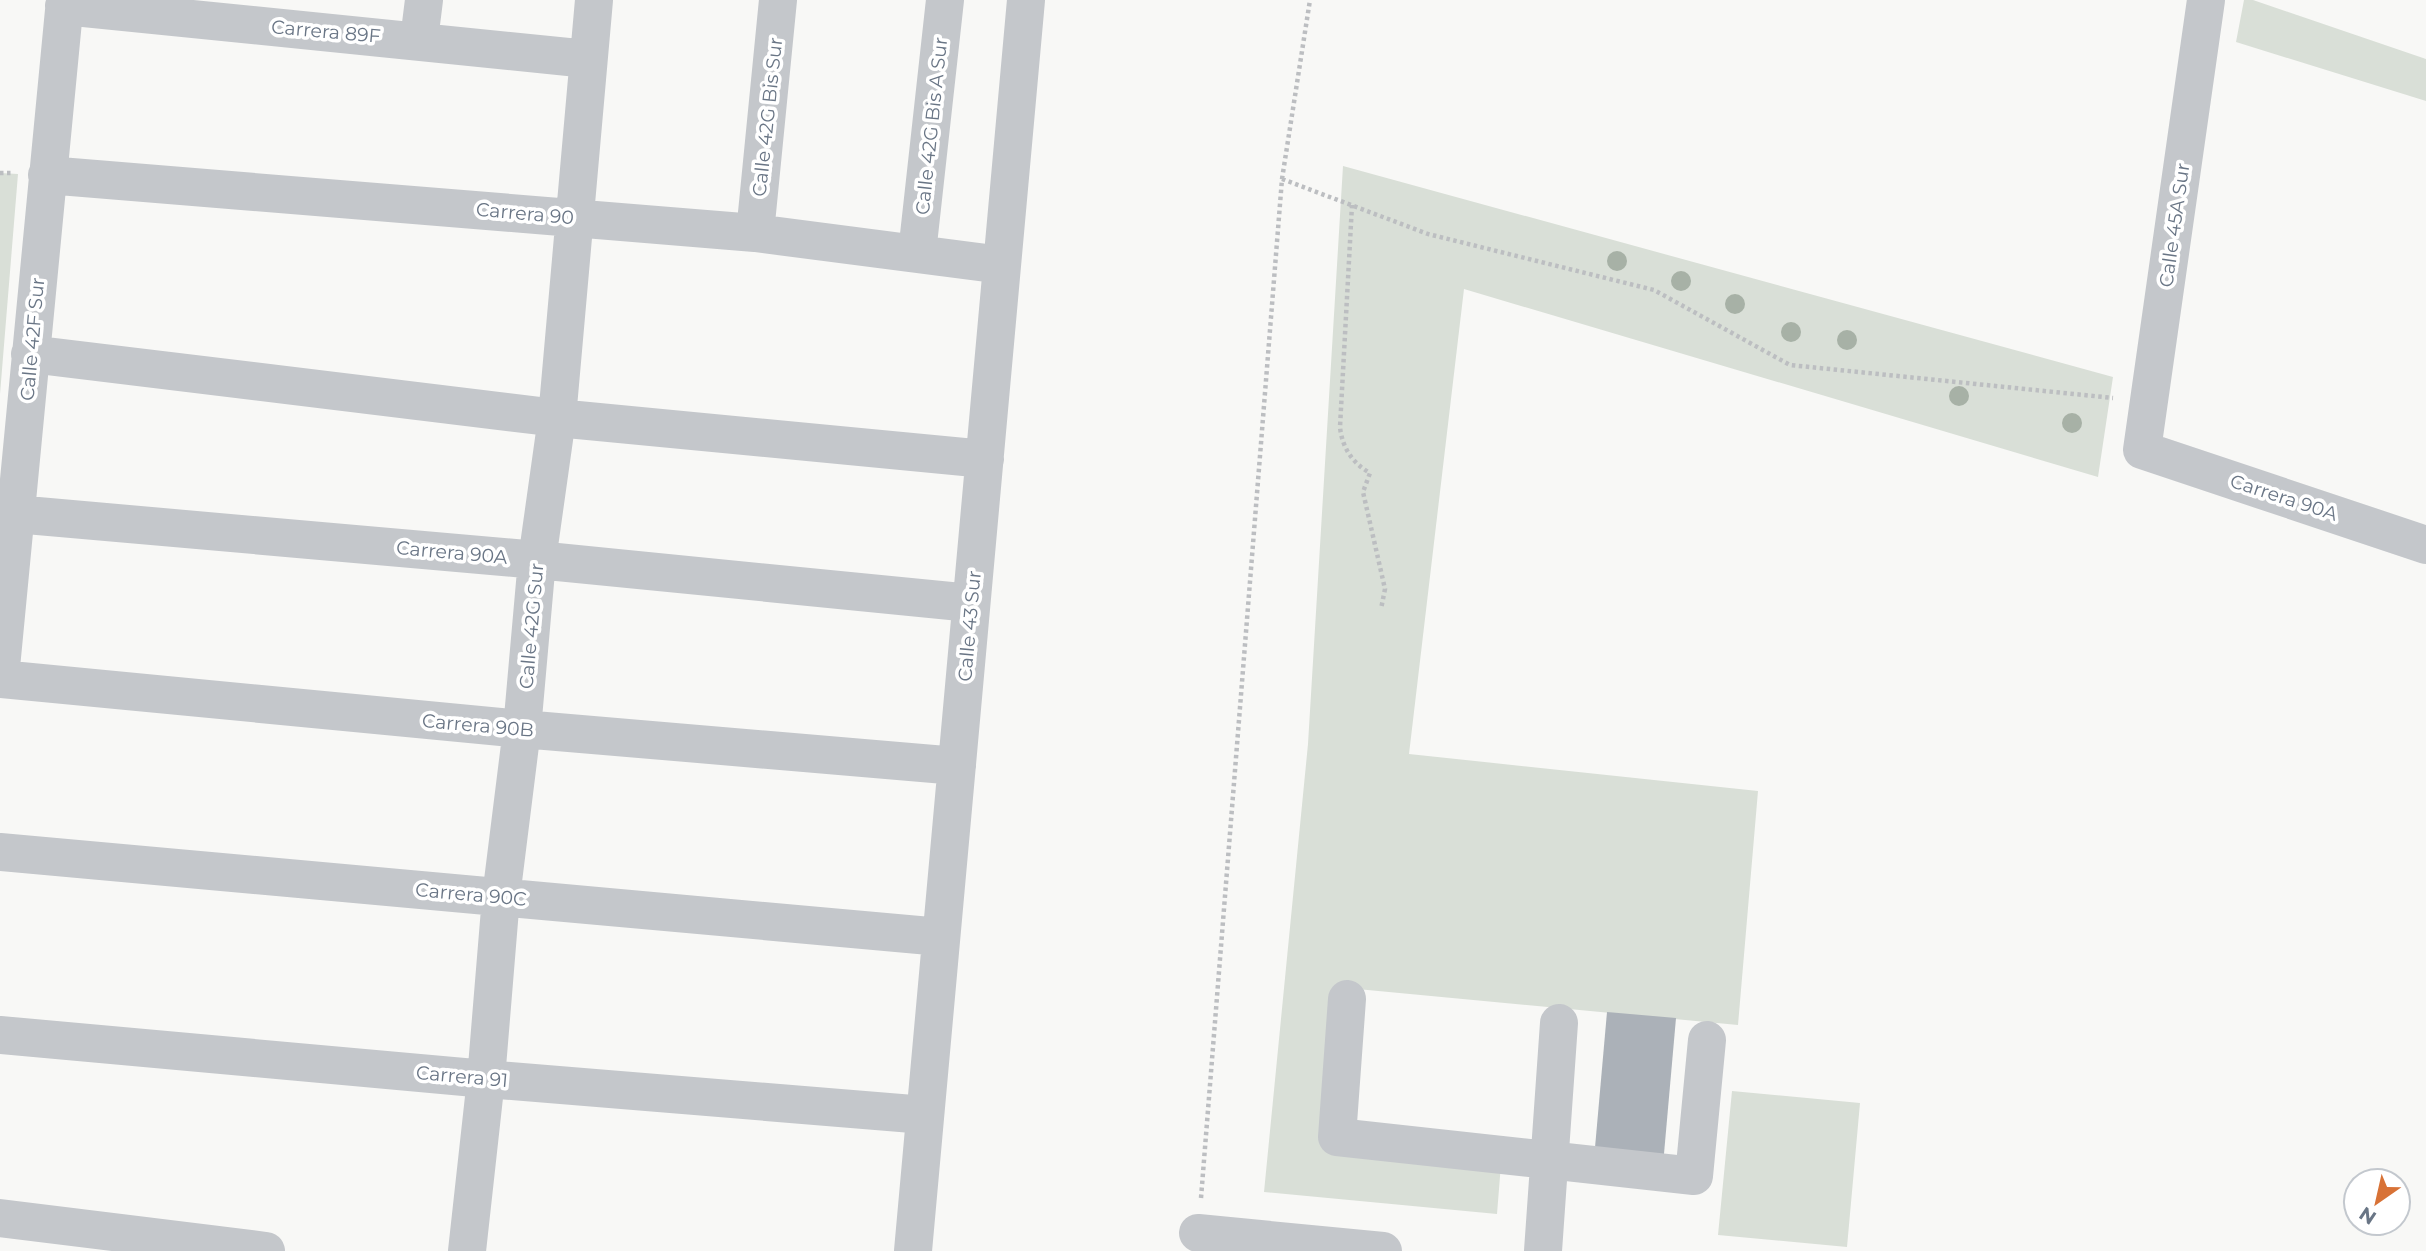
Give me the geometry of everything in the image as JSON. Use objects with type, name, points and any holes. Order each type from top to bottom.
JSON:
[{"type":"street","points":[[419,40],[424,0]]},
{"type":"street","name":"Calle 42G Sur","points":[[467,1251],[502,897],[522,729],[537,560],[557,418],[594,0]]},
{"type":"street","name":"Calle 42G Bis Sur","points":[[755,233],[778,0]]},
{"type":"street","name":"Calle 42G Bis A Sur","points":[[917,253],[945,0]]},
{"type":"street","name":"Calle 43 Sur","points":[[913,1251],[1026,0]]},
{"type":"street","name":"Calle 45A Sur","points":[[2141,450],[2206,0]]},
{"type":"street","name":"Carrera 89F","points":[[64,3],[251,12],[419,40],[588,59]]},
{"type":"street","name":"Calle 42F Sur","points":[[0,678],[15,514],[12,417],[30,354],[64,3]]},
{"type":"street","name":"Carrera 90","points":[[47,175],[755,233],[1002,265]]},
{"type":"street","points":[[30,354],[557,418],[985,459]]},
{"type":"street","name":"Carrera 90A","points":[[2141,450],[2426,545]]},
{"type":"street","name":"Carrera 90A","points":[[15,514],[537,560],[971,603]]},
{"type":"street","name":"Carrera 90B","points":[[0,678],[522,729],[957,766]]},
{"type":"street","name":"Carrera 90C","points":[[0,852],[942,937]]},
{"type":"street","points":[[1347,999],[1337,1138],[1694,1176],[1707,1040]]},
{"type":"street","points":[[1543,1251],[1559,1023]]},
{"type":"street","name":"Carrera 91","points":[[0,1035],[925,1115]]},
{"type":"street","points":[[0,1218],[266,1251]]},
{"type":"street","points":[[1198,1233],[1383,1251]]},
{"type":"path","points":[[1198,1233],[1282,179],[1310,0]]},
{"type":"path","points":[[1282,179],[1428,234],[1654,289],[1790,365],[2149,401]]},
{"type":"path","points":[[1352,205],[1340,427],[1346,450],[1357,464],[1370,473],[1363,492],[1385,589],[1381,609]]},
{"type":"shaded area","points":[[2244,0],[2253,0],[2426,59],[2426,101],[2236,42]]},
{"type":"shaded area","points":[[1343,166],[2113,377],[2098,477],[1464,289],[1409,754],[1758,791],[1738,1025],[1336,987],[1321,1147],[1501,1164],[1497,1214],[1264,1192],[1308,744]]},
{"type":"shaded area","points":[[0,173],[18,174],[0,394]]},
{"type":"shaded area","points":[[1732,1091],[1860,1103],[1847,1247],[1718,1235]]},
{"type":"building","points":[[1607,1012],[1676,1018],[1663,1165],[1594,1159]]}]
